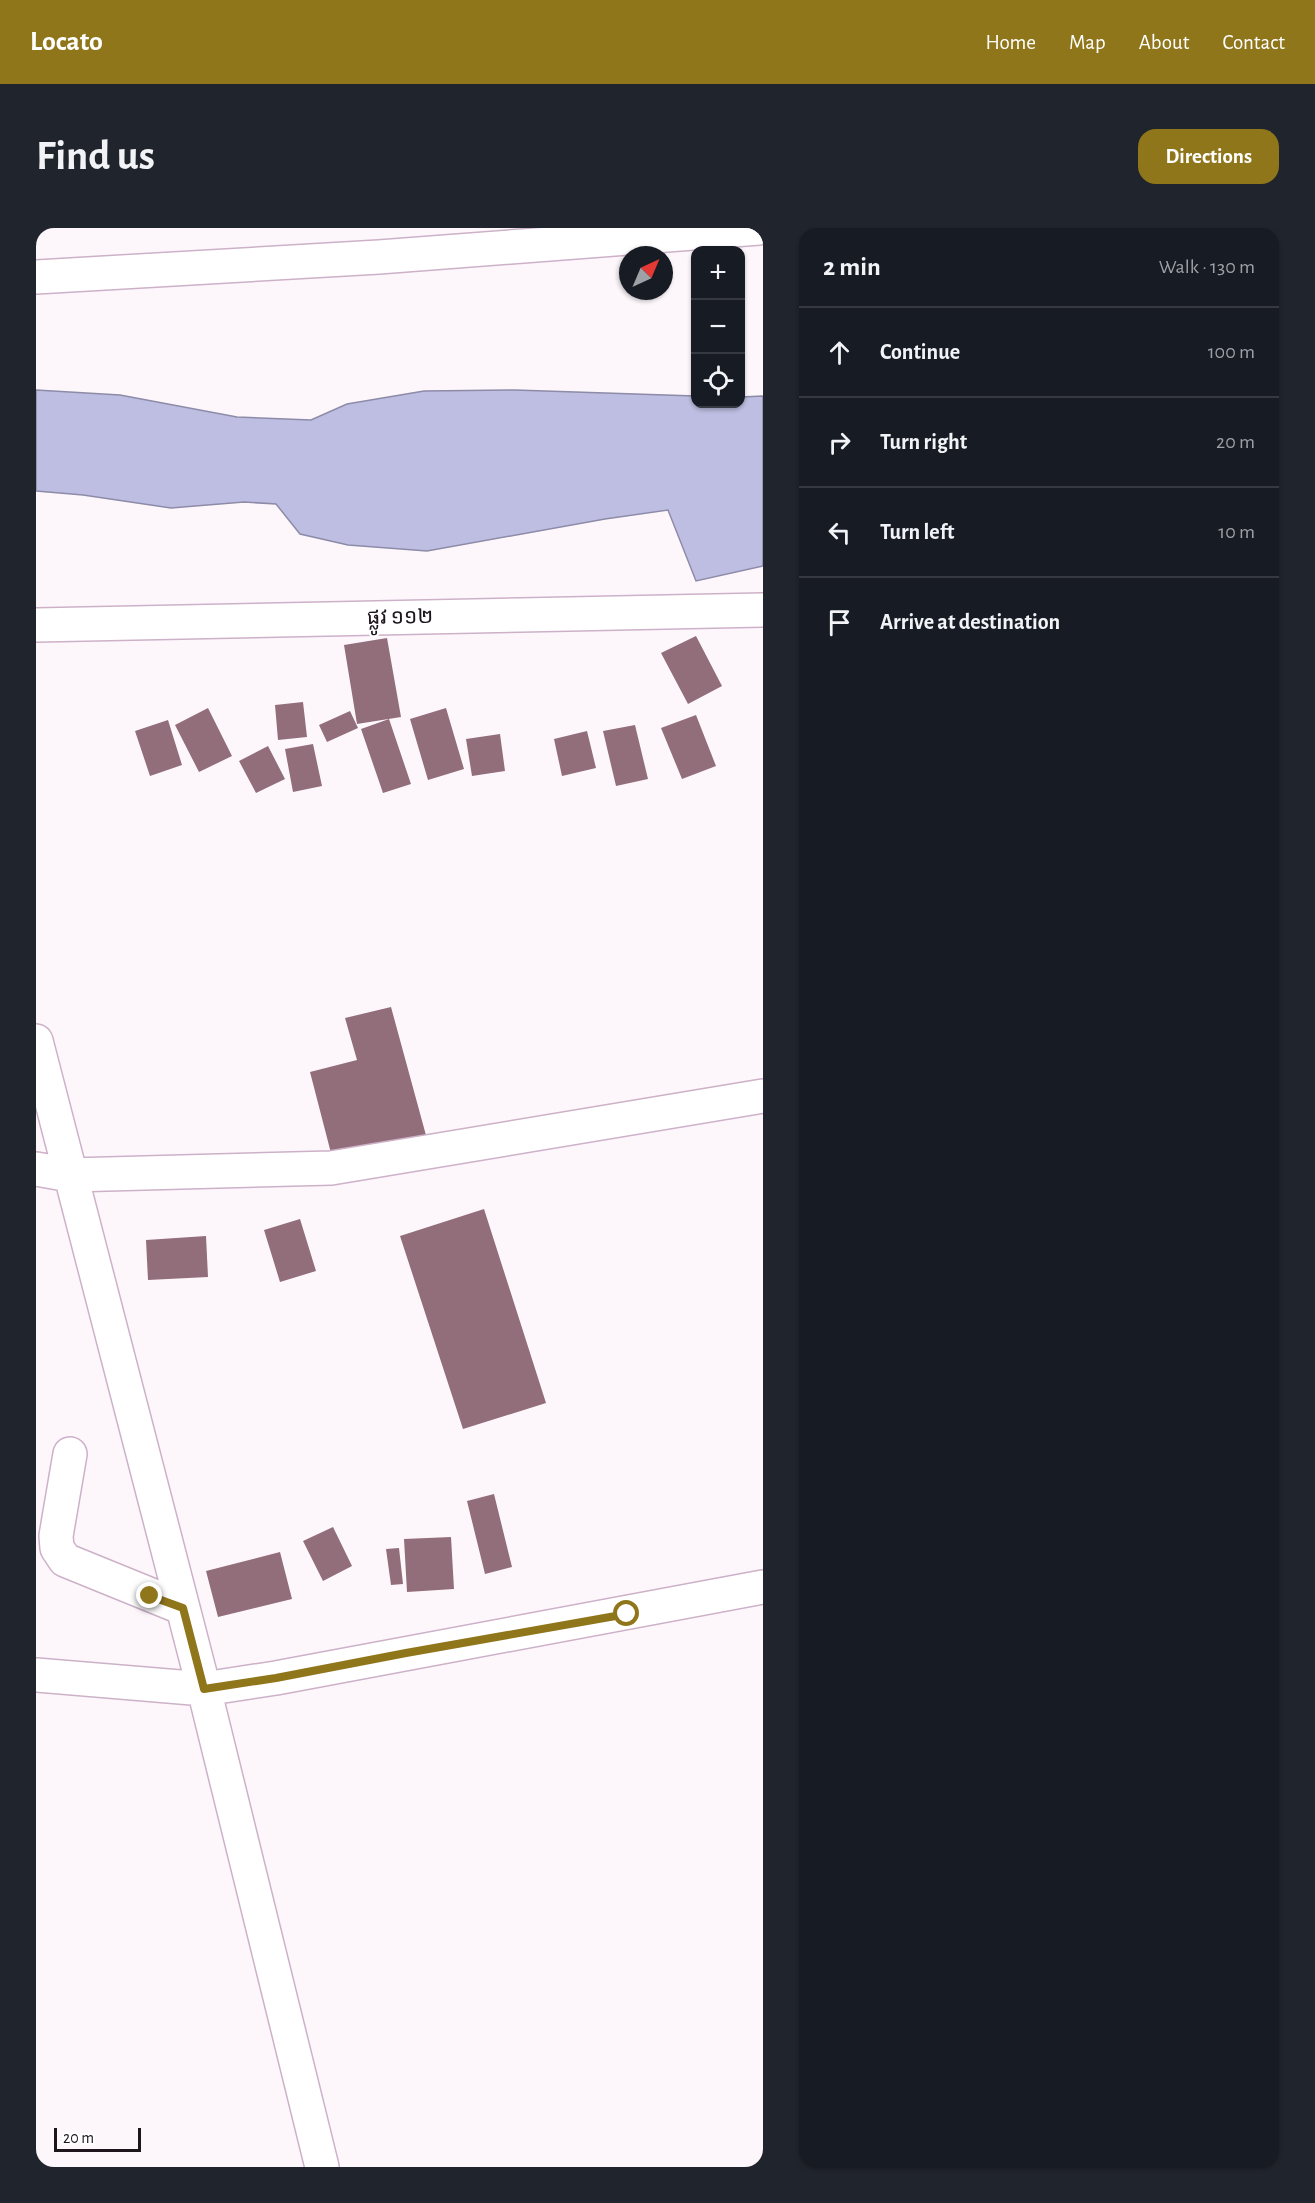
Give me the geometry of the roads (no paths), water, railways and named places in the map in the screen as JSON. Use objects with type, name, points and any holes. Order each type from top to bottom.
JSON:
[{"type":"street","points":[[36,277],[378,257],[759,228]]},
{"type":"street","name":"ផ្លូវ ១១២","points":[[36,625],[763,610]]},
{"type":"street","points":[[36,1041],[204,1689],[322,2167]]},
{"type":"street","points":[[36,1169],[70,1175],[331,1168],[763,1096]]},
{"type":"street","points":[[70,1454],[56,1536],[57,1548],[65,1560],[183,1608]]},
{"type":"street","points":[[36,1675],[204,1689],[276,1678],[763,1587]]},
{"type":"water","points":[[36,390],[120,395],[237,417],[311,420],[347,404],[424,391],[515,390],[691,396],[691,408],[745,408],[745,397],[763,396],[763,566],[696,581],[668,510],[427,551],[348,545],[300,534],[276,504],[244,502],[171,508],[83,495],[36,491]]}]
